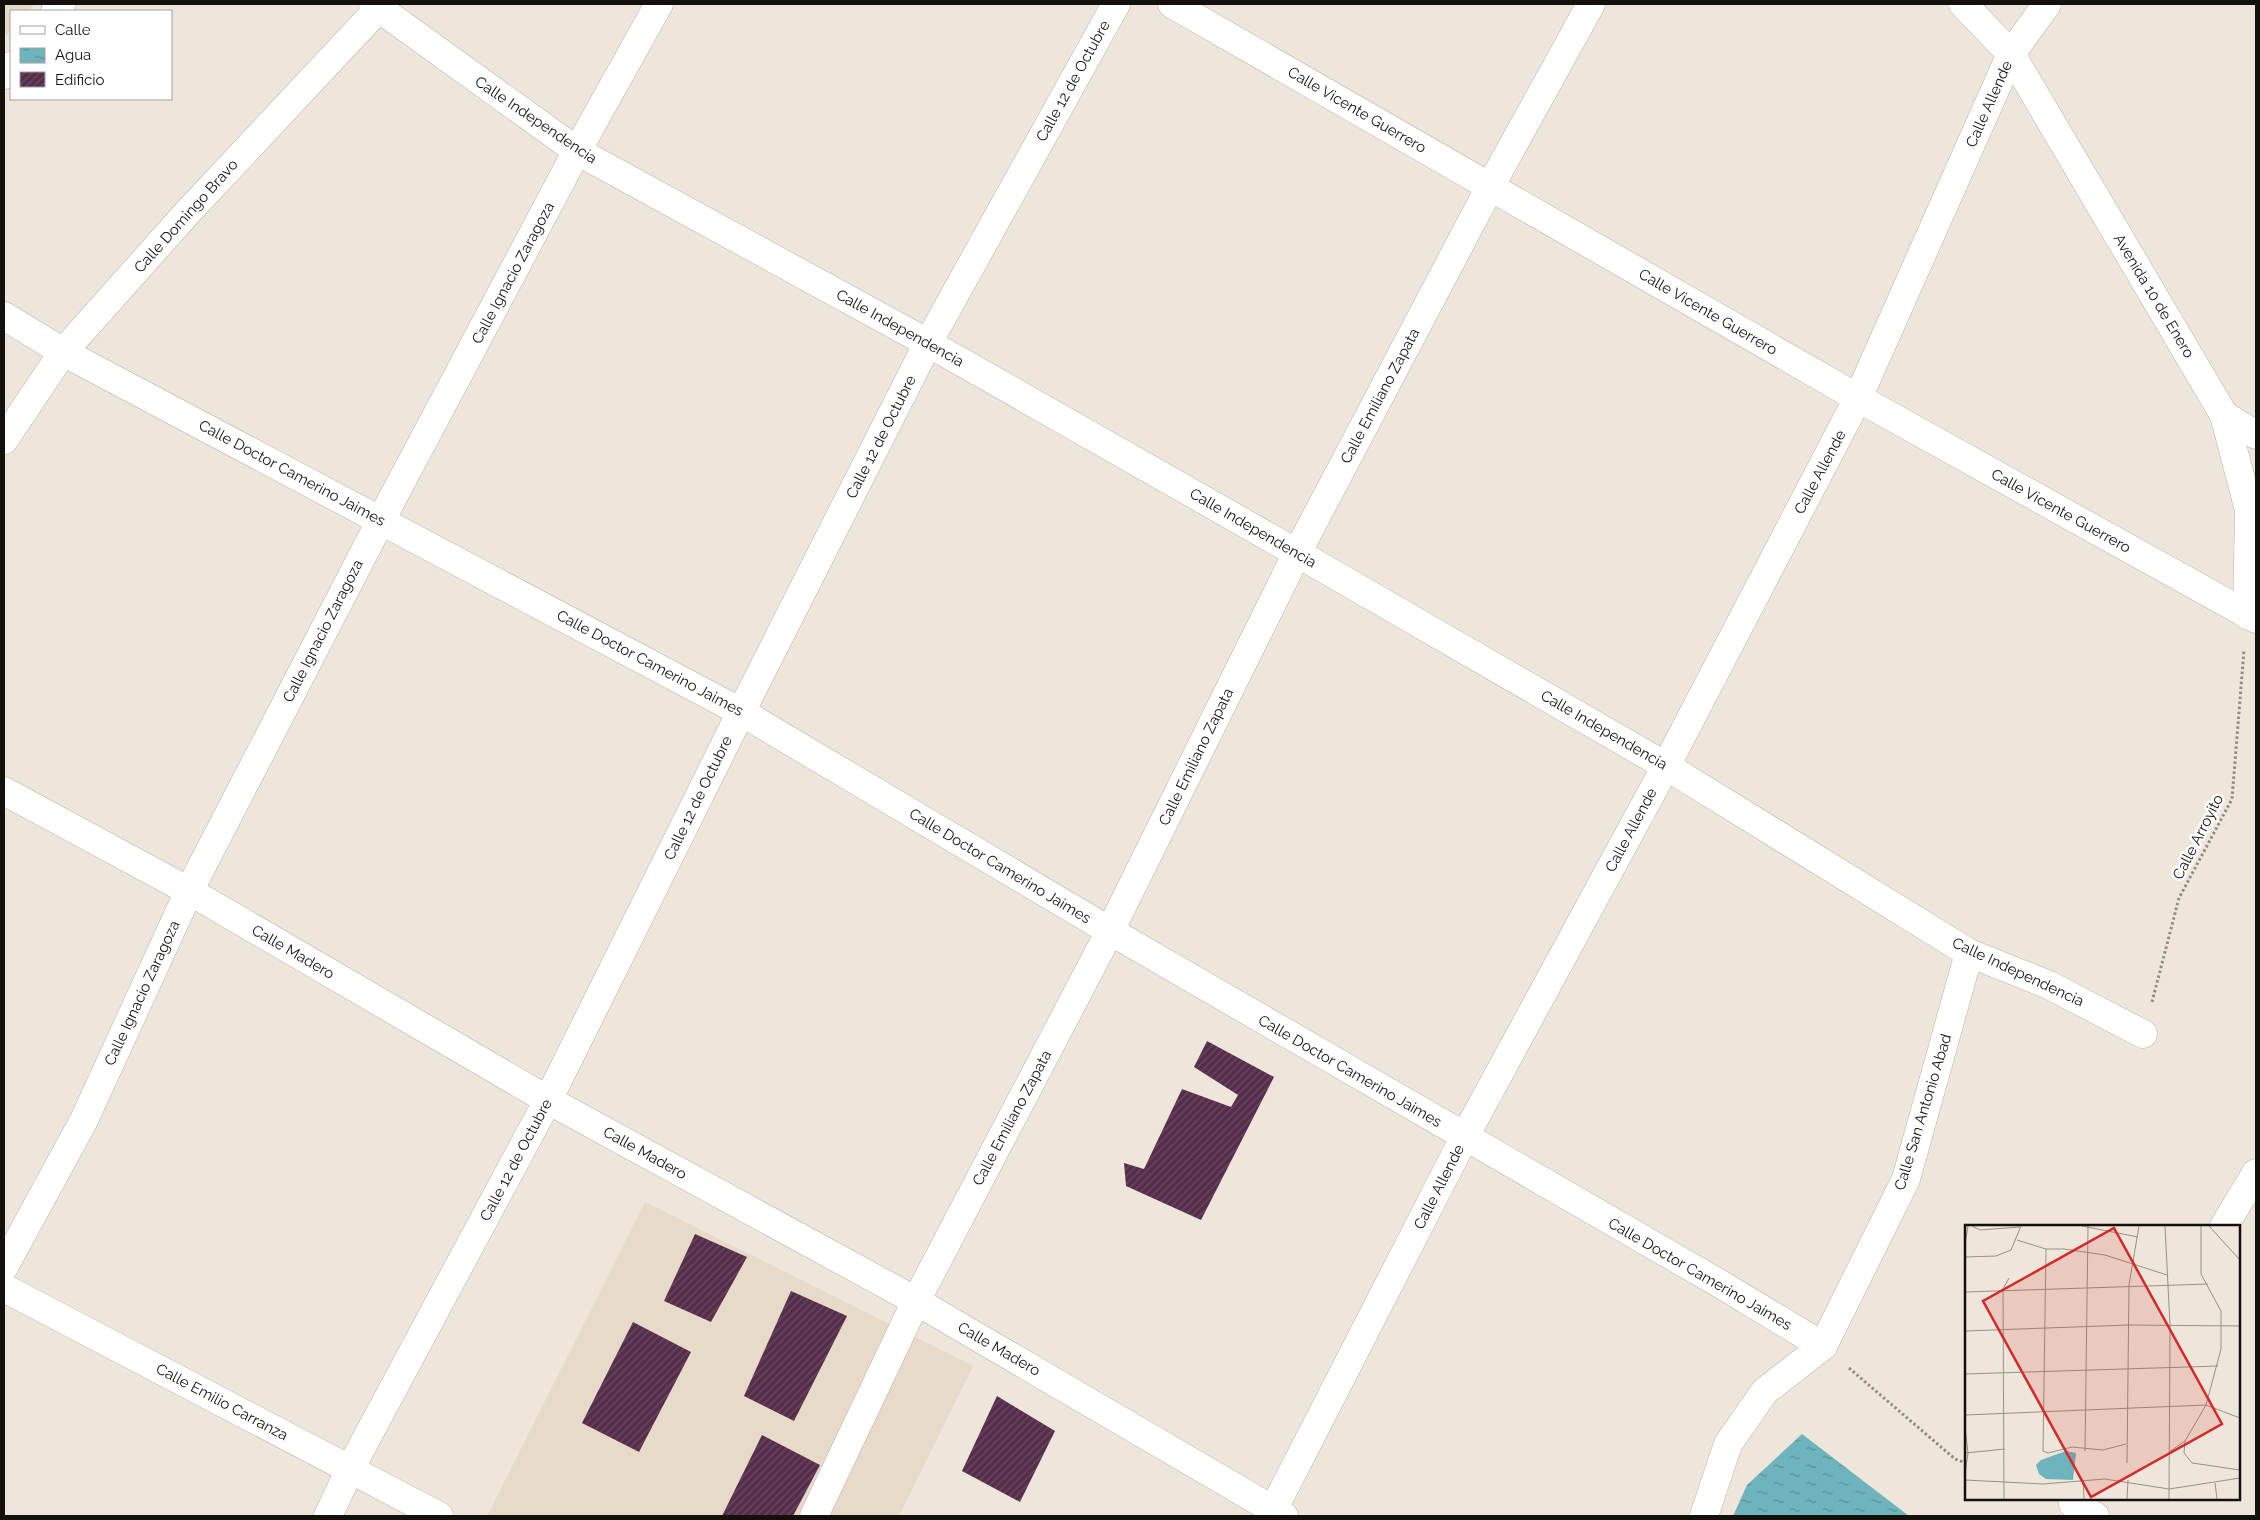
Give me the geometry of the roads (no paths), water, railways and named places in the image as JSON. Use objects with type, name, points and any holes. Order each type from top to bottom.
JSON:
[{"type":"street","name":"Calle Ignacio Zaragoza","points":[[4,1267],[84,1120],[189,891],[381,520],[577,151],[659,4]]},
{"type":"street","name":"Calle 12 de Octubre","points":[[328,1516],[350,1469],[548,1100],[741,712],[928,343],[1116,4]]},
{"type":"street","name":"Calle Vicente Guerrero","points":[[1172,4],[1858,398],[2252,617]]},
{"type":"street","name":"Calle Emiliano Zapata","points":[[814,1516],[916,1301],[1110,931],[1297,553],[1490,188],[1591,4]]},
{"type":"street","name":"Avenida 10 de Enero","points":[[1963,4],[2011,54],[2224,415],[2249,510],[2252,617]]},
{"type":"street","name":"Calle Allende","points":[[1276,1514],[1464,1138],[1666,766],[1858,398],[2011,54],[2047,4]]},
{"type":"street","name":"Calle Independencia","points":[[378,5],[577,151],[928,343],[1297,553],[1666,766],[1969,953],[2049,985],[2144,1034]]},
{"type":"street","name":"Calle Domingo Bravo","points":[[4,440],[63,352],[187,213],[378,5]]},
{"type":"street","name":"Calle Doctor Camerino Jaimes","points":[[4,316],[63,352],[741,712],[1110,931],[1464,1138],[1722,1285],[1823,1346]]},
{"type":"street","points":[[2224,415],[2256,434]]},
{"type":"street","name":"Calle Madero","points":[[4,791],[189,891],[548,1100],[916,1301],[1276,1514]]},
{"type":"street","name":"Calle San Antonio Abad","points":[[1823,1346],[1906,1179],[1969,953]]},
{"type":"street","points":[[2225,1225],[2256,1173]]},
{"type":"street","name":"Calle Emilio Carranza","points":[[4,1288],[440,1516]]},
{"type":"street","points":[[1704,1516],[1728,1444],[1765,1391],[1823,1346]]},
{"type":"water","points":[[1802,1434],[1909,1516],[1733,1516],[1747,1485]]}]
